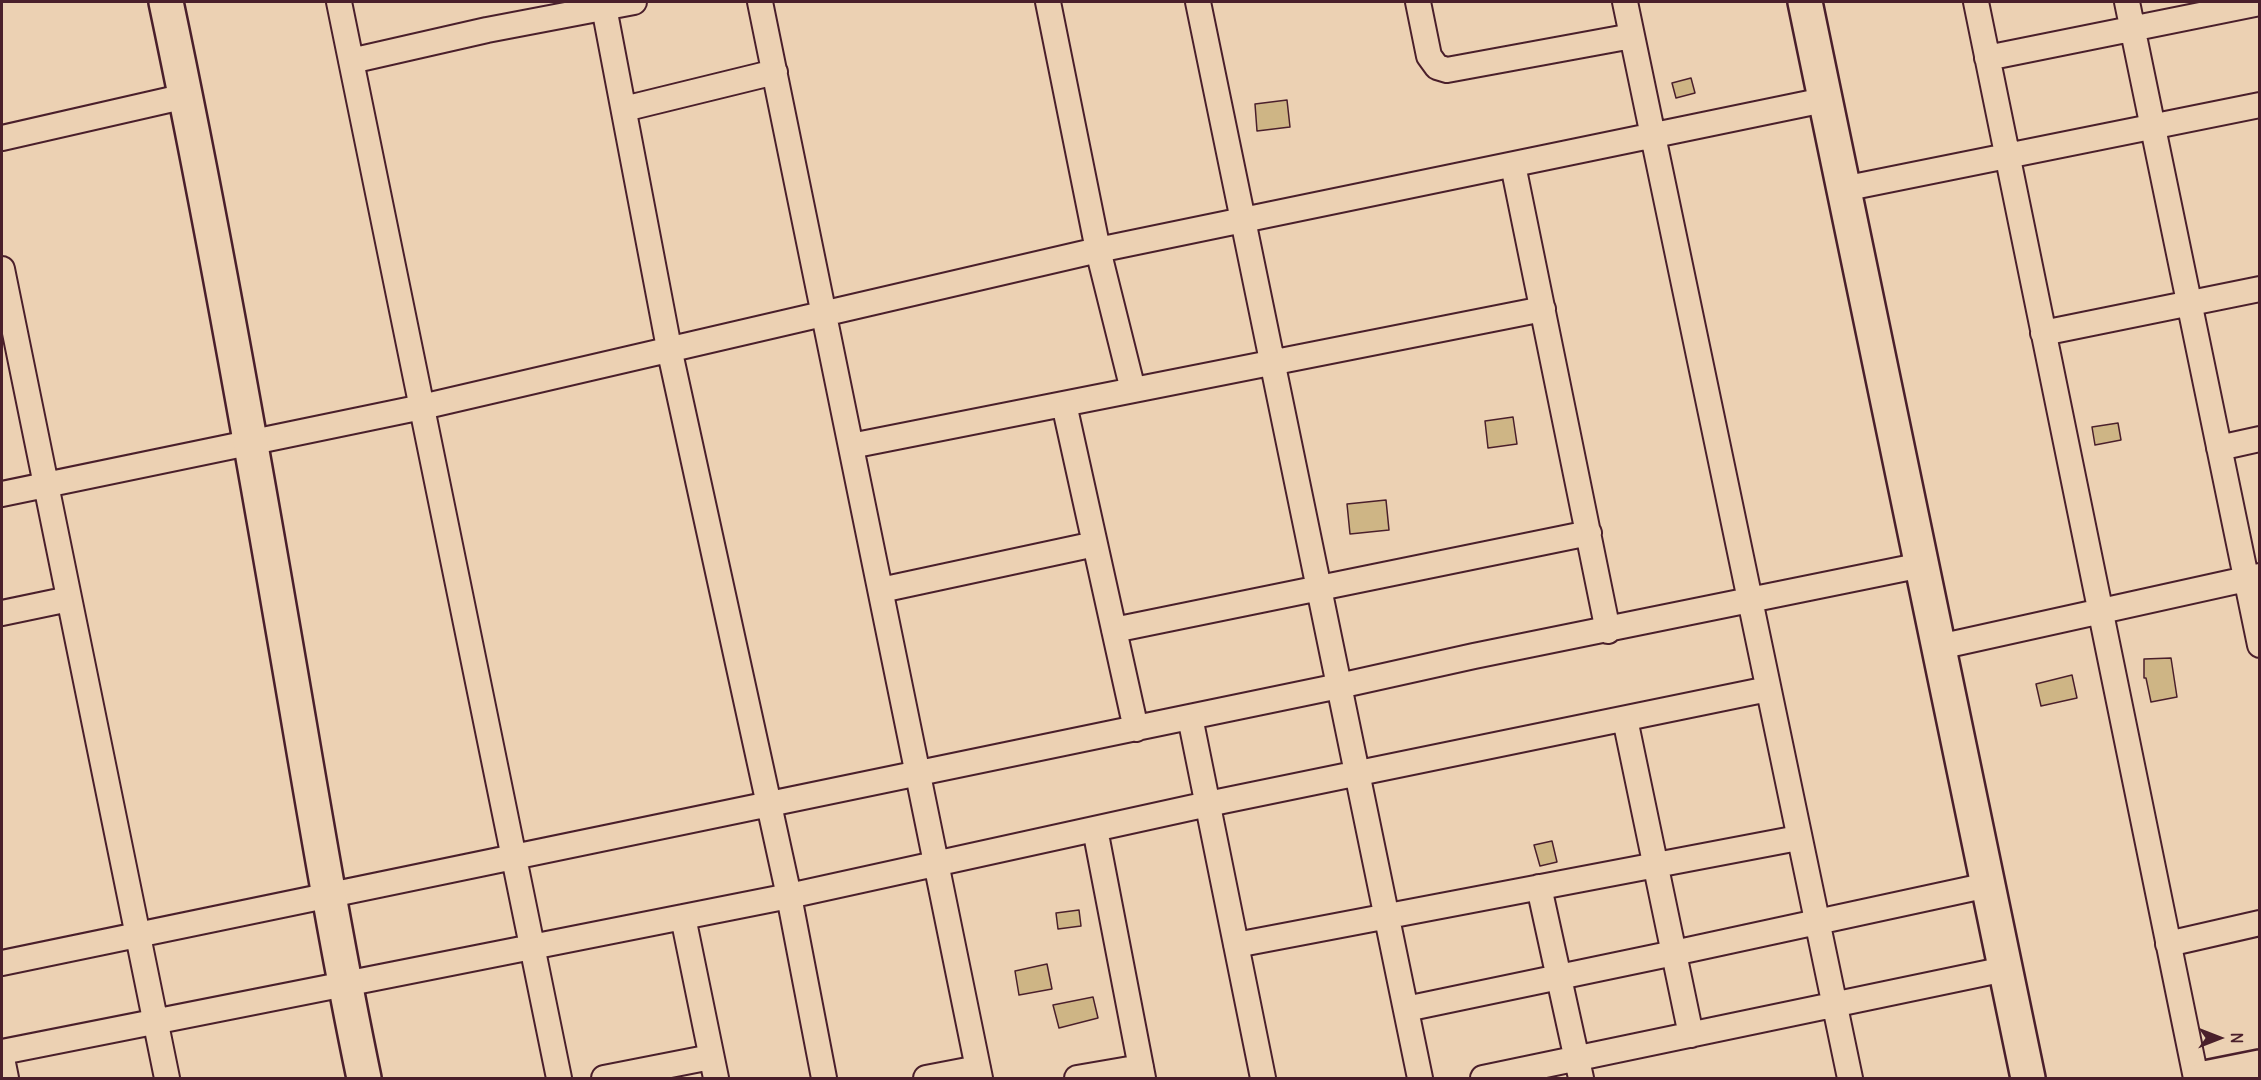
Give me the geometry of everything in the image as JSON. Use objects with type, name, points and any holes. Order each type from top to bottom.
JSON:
[{"type":"street","points":[[166,2],[251,441],[344,984],[364,1078]]},
{"type":"street","points":[[339,2],[559,1078]]},
{"type":"street","points":[[351,61],[604,4],[634,2]]},
{"type":"street","points":[[760,2],[979,1073],[926,1078]]},
{"type":"street","points":[[1048,2],[1098,250],[1132,390]]},
{"type":"street","points":[[1198,2],[1339,686],[1359,772],[1420,1078]]},
{"type":"street","points":[[1418,2],[1429,56],[1437,67],[1447,70],[1632,36]]},
{"type":"street","points":[[1625,2],[1655,135],[1798,838],[1850,1078]]},
{"type":"street","points":[[1805,2],[2028,1078]]},
{"type":"street","points":[[1976,2],[2196,1078]]},
{"type":"street","points":[[2127,2],[2219,448],[2253,578],[2259,645]]},
{"type":"street","points":[[1988,58],[2259,3]]},
{"type":"street","points":[[604,4],[669,348],[789,896],[824,1078]]},
{"type":"street","points":[[624,109],[775,72]]},
{"type":"street","points":[[2,138],[186,96]]},
{"type":"street","points":[[2,494],[422,407],[1098,250],[1824,100]]},
{"type":"street","points":[[1843,189],[2259,105]]},
{"type":"street","points":[[1513,165],[1608,631]]},
{"type":"street","points":[[2,269],[167,1078]]},
{"type":"street","points":[[2043,333],[2259,289]]},
{"type":"street","points":[[851,446],[1543,309]]},
{"type":"street","points":[[1064,404],[1136,729]]},
{"type":"street","points":[[2219,448],[2259,439]]},
{"type":"street","points":[[1114,630],[1589,533]]},
{"type":"street","points":[[881,590],[1095,544]]},
{"type":"street","points":[[2,963],[1136,729],[1474,656],[1608,631],[1922,565]]},
{"type":"street","points":[[1939,647],[2253,578]]},
{"type":"street","points":[[2,613],[69,599]]},
{"type":"street","points":[[2,1052],[789,896],[1208,804],[1768,688]]},
{"type":"street","points":[[1190,717],[1263,1078]]},
{"type":"street","points":[[1625,718],[1691,1035]]},
{"type":"street","points":[[1077,1078],[1142,1073],[1095,829]]},
{"type":"street","points":[[1236,945],[1798,838]]},
{"type":"street","points":[[1406,1009],[1988,885]]},
{"type":"street","points":[[1539,887],[1579,1069]]},
{"type":"street","points":[[604,1078],[713,1068],[683,916]]},
{"type":"street","points":[[2168,944],[2259,923]]},
{"type":"street","points":[[1483,1078],[1579,1069],[1691,1035],[2005,969]]},
{"type":"street","points":[[2,1058],[6,1078]]},
{"type":"street","points":[[2205,1078],[2259,1067]]},
{"type":"building","points":[[1691,78],[1695,93],[1676,98],[1672,83]]},
{"type":"building","points":[[1287,100],[1290,127],[1257,131],[1255,104]]},
{"type":"building","points":[[1513,417],[1517,444],[1488,448],[1485,421]]},
{"type":"building","points":[[2118,423],[2121,440],[2095,445],[2092,427]]},
{"type":"building","points":[[1386,500],[1389,530],[1350,534],[1347,504]]},
{"type":"building","points":[[2171,658],[2177,697],[2151,702],[2146,678],[2144,678],[2144,659]]},
{"type":"building","points":[[2072,675],[2077,698],[2041,706],[2036,684]]},
{"type":"building","points":[[1552,841],[1557,862],[1540,866],[1534,845]]},
{"type":"building","points":[[1079,910],[1081,926],[1058,929],[1056,913]]},
{"type":"building","points":[[1047,964],[1052,989],[1019,995],[1015,971]]},
{"type":"building","points":[[1093,997],[1098,1018],[1059,1028],[1053,1005]]}]
